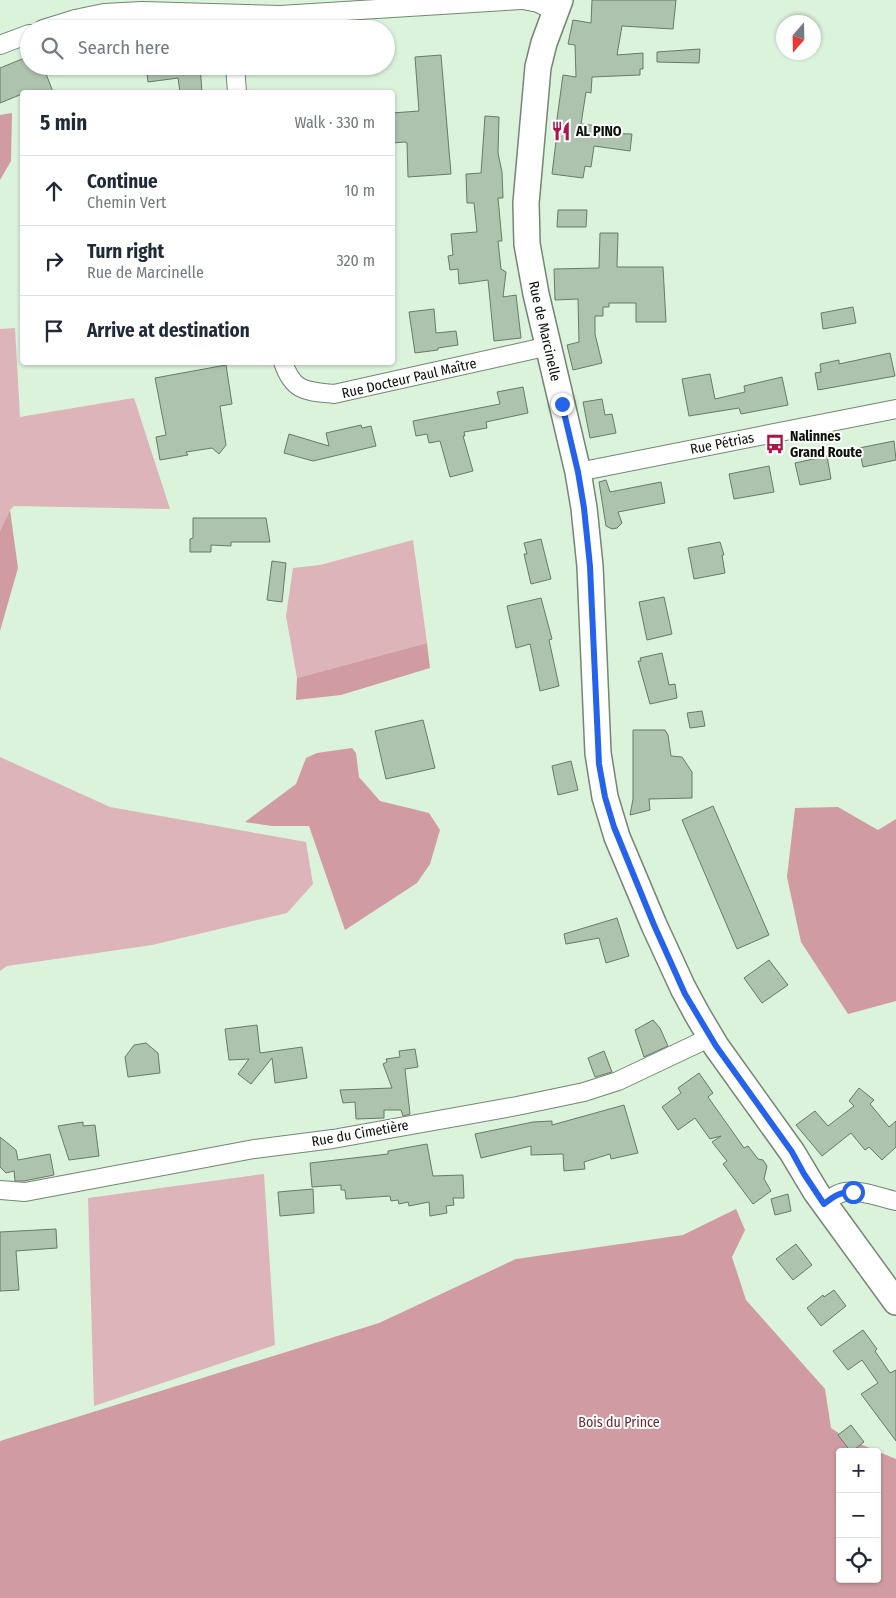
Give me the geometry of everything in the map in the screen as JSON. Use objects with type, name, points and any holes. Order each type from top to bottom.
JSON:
[{"type":"street","points":[[240,20],[280,15],[522,0],[558,6]]},
{"type":"street","name":"Rue de Marcinelle","points":[[558,6],[544,43],[538,67],[526,212],[528,257],[578,472],[584,508],[589,554],[598,753],[605,797],[617,837],[685,994],[711,1037],[792,1152],[824,1204],[896,1302]]},
{"type":"street","points":[[72,20],[104,13],[151,11],[224,20]]},
{"type":"street","points":[[0,45],[20,37]]},
{"type":"street","points":[[236,75],[237,90]]},
{"type":"street","name":"Rue Docteur Paul Maître","points":[[284,365],[288,377],[298,387],[314,392],[334,394],[549,346]]},
{"type":"street","name":"Rue Pétrias","points":[[578,472],[896,409]]},
{"type":"street","name":"Rue du Cimetière","points":[[0,1190],[25,1192],[254,1150],[333,1139],[518,1106],[584,1092],[618,1081],[711,1037]]},
{"type":"street","points":[[824,1204],[836,1195],[844,1192],[853,1192],[896,1201]]},
{"type":"shaded area","points":[[15,328],[20,417],[134,398],[170,509],[14,506],[10,510],[0,531],[0,329]]},
{"type":"shaded area","points":[[413,540],[427,643],[297,678],[286,616],[293,568],[320,565]]},
{"type":"shaded area","points":[[0,757],[110,807],[306,842],[313,884],[287,913],[152,945],[7,966],[0,971]]},
{"type":"shaded area","points":[[264,1174],[275,1345],[94,1406],[88,1198]]},
{"type":"green space","points":[[12,113],[11,161],[0,180],[0,115]]},
{"type":"green space","points":[[10,510],[18,568],[0,631],[0,531]]},
{"type":"green space","points":[[427,643],[430,668],[341,695],[296,700],[297,678]]},
{"type":"green space","points":[[352,748],[356,753],[359,777],[380,801],[429,813],[440,830],[430,864],[417,883],[345,930],[309,826],[272,826],[245,822],[296,784],[306,758],[317,753]]},
{"type":"green space","points":[[838,807],[878,830],[896,819],[896,1001],[848,1014],[801,942],[787,877],[795,808]]},
{"type":"green space","name":"Bois du Prince","points":[[736,1209],[745,1230],[732,1257],[746,1300],[825,1389],[831,1428],[848,1439],[870,1448],[836,1448],[836,1583],[881,1583],[881,1453],[896,1459],[896,1598],[0,1598],[0,1441],[379,1323],[516,1259],[683,1235]]},
{"type":"building","points":[[592,0],[676,0],[673,29],[622,26],[617,55],[643,53],[643,69],[640,69],[640,75],[592,77],[591,93],[586,92],[581,124],[599,126],[599,133],[632,134],[630,151],[594,146],[591,167],[585,166],[583,178],[552,174],[556,141],[554,141],[563,75],[576,77],[575,45],[568,44],[573,20],[591,23]]},
{"type":"building","points":[[700,49],[699,63],[657,62],[657,52]]},
{"type":"building","points":[[441,55],[451,174],[408,177],[407,143],[395,143],[395,113],[419,111],[415,57]]},
{"type":"building","points":[[20,60],[20,75],[47,75],[52,90],[20,90],[20,95],[0,103],[0,68]]},
{"type":"building","points":[[147,75],[201,75],[202,90],[180,90],[178,78],[148,82]]},
{"type":"building","points":[[485,116],[499,117],[498,153],[502,172],[503,198],[498,198],[502,241],[498,241],[501,269],[506,272],[503,297],[516,295],[521,338],[494,341],[488,280],[459,284],[458,269],[450,270],[448,256],[453,255],[451,234],[477,232],[474,203],[467,203],[466,174],[481,173]]},
{"type":"building","points":[[558,210],[587,210],[586,227],[557,227]]},
{"type":"building","points":[[600,233],[618,233],[617,267],[663,267],[666,322],[636,322],[636,303],[609,303],[609,307],[603,307],[603,316],[595,316],[595,334],[602,363],[573,370],[567,345],[579,342],[578,299],[555,300],[554,269],[599,268]]},
{"type":"building","points":[[853,307],[856,323],[823,329],[821,313]]},
{"type":"building","points":[[434,309],[436,333],[456,331],[458,345],[415,353],[409,312]]},
{"type":"building","points":[[890,353],[895,376],[818,390],[815,373],[821,372],[820,364],[839,360],[839,364]]},
{"type":"building","points":[[226,365],[232,404],[220,406],[226,445],[219,454],[212,448],[186,452],[188,455],[160,460],[156,437],[166,435],[155,378]]},
{"type":"building","points":[[710,374],[715,399],[745,392],[744,386],[782,377],[788,405],[741,414],[739,408],[689,416],[682,379]]},
{"type":"building","points":[[523,387],[528,413],[486,422],[487,428],[464,432],[465,436],[463,436],[473,471],[450,477],[440,441],[429,443],[427,434],[416,436],[413,421],[500,404],[497,392]]},
{"type":"building","points":[[602,399],[605,415],[612,414],[616,433],[590,438],[583,402]]},
{"type":"building","points":[[361,425],[362,428],[371,426],[376,446],[313,461],[284,453],[289,434],[329,446],[326,433]]},
{"type":"building","points":[[894,441],[896,460],[863,467],[859,448]]},
{"type":"building","points":[[827,456],[831,479],[800,485],[795,463]]},
{"type":"building","points":[[769,466],[774,492],[734,499],[729,474]]},
{"type":"building","points":[[606,480],[610,492],[661,482],[665,503],[618,512],[622,523],[617,528],[612,529],[606,526],[599,482]]},
{"type":"building","points":[[193,518],[266,518],[270,542],[231,542],[231,546],[211,545],[211,552],[190,552],[190,539],[193,538]]},
{"type":"building","points":[[541,539],[551,579],[531,584],[524,554],[527,554],[524,543]]},
{"type":"building","points":[[720,542],[724,555],[722,555],[725,573],[694,579],[688,548]]},
{"type":"building","points":[[272,561],[286,563],[282,602],[267,600]]},
{"type":"building","points":[[664,597],[672,634],[647,640],[639,602]]},
{"type":"building","points":[[541,598],[552,639],[549,640],[559,686],[540,691],[530,644],[516,648],[507,606]]},
{"type":"building","points":[[662,653],[669,685],[675,684],[677,698],[650,704],[638,661],[641,661],[640,658]]},
{"type":"building","points":[[702,711],[705,726],[690,728],[687,713]]},
{"type":"building","points":[[423,720],[435,768],[386,779],[375,731]]},
{"type":"building","points":[[633,730],[665,730],[668,735],[671,756],[682,757],[692,772],[692,798],[649,799],[650,810],[630,815],[633,799]]},
{"type":"building","points":[[571,761],[578,790],[558,795],[552,766]]},
{"type":"building","points":[[713,806],[769,935],[737,949],[682,820]]},
{"type":"building","points":[[617,918],[629,956],[606,963],[599,938],[566,944],[564,934]]},
{"type":"building","points":[[769,960],[788,985],[762,1003],[744,978]]},
{"type":"building","points":[[653,1020],[660,1028],[668,1046],[644,1057],[635,1030]]},
{"type":"building","points":[[257,1025],[260,1053],[302,1047],[307,1078],[275,1083],[272,1058],[251,1084],[238,1074],[249,1059],[229,1060],[225,1029]]},
{"type":"building","points":[[146,1043],[158,1053],[160,1073],[128,1077],[125,1057],[134,1045]]},
{"type":"building","points":[[415,1049],[418,1067],[405,1069],[410,1114],[403,1116],[401,1110],[384,1110],[384,1118],[356,1119],[355,1102],[343,1103],[340,1090],[392,1088],[383,1064],[387,1062],[386,1059],[400,1057],[399,1051]]},
{"type":"building","points":[[604,1051],[612,1072],[595,1077],[588,1058]]},
{"type":"building","points":[[699,1073],[713,1093],[708,1097],[744,1148],[748,1146],[758,1159],[763,1160],[767,1166],[764,1179],[771,1191],[753,1204],[723,1164],[727,1161],[712,1142],[721,1136],[710,1139],[695,1118],[678,1130],[662,1107],[681,1093],[678,1088]]},
{"type":"building","points":[[859,1088],[874,1100],[870,1104],[889,1127],[896,1121],[896,1147],[882,1160],[869,1147],[865,1150],[851,1133],[822,1156],[796,1125],[815,1111],[828,1126],[854,1106],[849,1101]]},
{"type":"building","points":[[624,1105],[638,1153],[611,1159],[610,1154],[584,1162],[585,1169],[564,1171],[563,1154],[531,1155],[531,1146],[481,1158],[475,1134],[533,1122],[552,1121],[552,1125]]},
{"type":"building","points":[[83,1122],[83,1126],[95,1125],[99,1156],[69,1160],[58,1126]]},
{"type":"building","points":[[0,1137],[16,1150],[18,1160],[50,1154],[54,1175],[15,1181],[14,1171],[6,1173],[0,1167]]},
{"type":"building","points":[[427,1144],[433,1176],[463,1175],[464,1198],[453,1198],[454,1205],[446,1206],[447,1213],[430,1216],[429,1202],[409,1206],[408,1202],[399,1204],[398,1200],[391,1201],[390,1196],[346,1199],[345,1190],[341,1190],[341,1185],[312,1187],[310,1163],[388,1154],[388,1151]]},
{"type":"building","points":[[313,1189],[314,1213],[280,1216],[278,1192]]},
{"type":"building","points":[[788,1194],[791,1211],[775,1215],[771,1199]]},
{"type":"building","points":[[56,1229],[57,1248],[16,1251],[19,1290],[0,1291],[0,1232]]},
{"type":"building","points":[[796,1244],[812,1265],[793,1280],[776,1259]]},
{"type":"building","points":[[834,1290],[846,1306],[821,1326],[807,1308],[823,1295],[824,1297]]},
{"type":"building","points":[[863,1330],[877,1349],[875,1351],[890,1373],[896,1370],[896,1441],[861,1394],[878,1383],[862,1360],[848,1370],[833,1351]]},
{"type":"building","points":[[851,1425],[864,1442],[856,1448],[848,1448],[838,1435]]},
{"type":"place","name":"AL PINO","points":[[561,131]]},
{"type":"place","name":"Nalinnes Grand Route","points":[[775,444]]},
{"type":"route","points":[[562,404],[578,472],[587,534],[600,774],[617,837],[685,994],[716,1046],[765,1112],[824,1204],[836,1195],[844,1192],[853,1192]]}]
